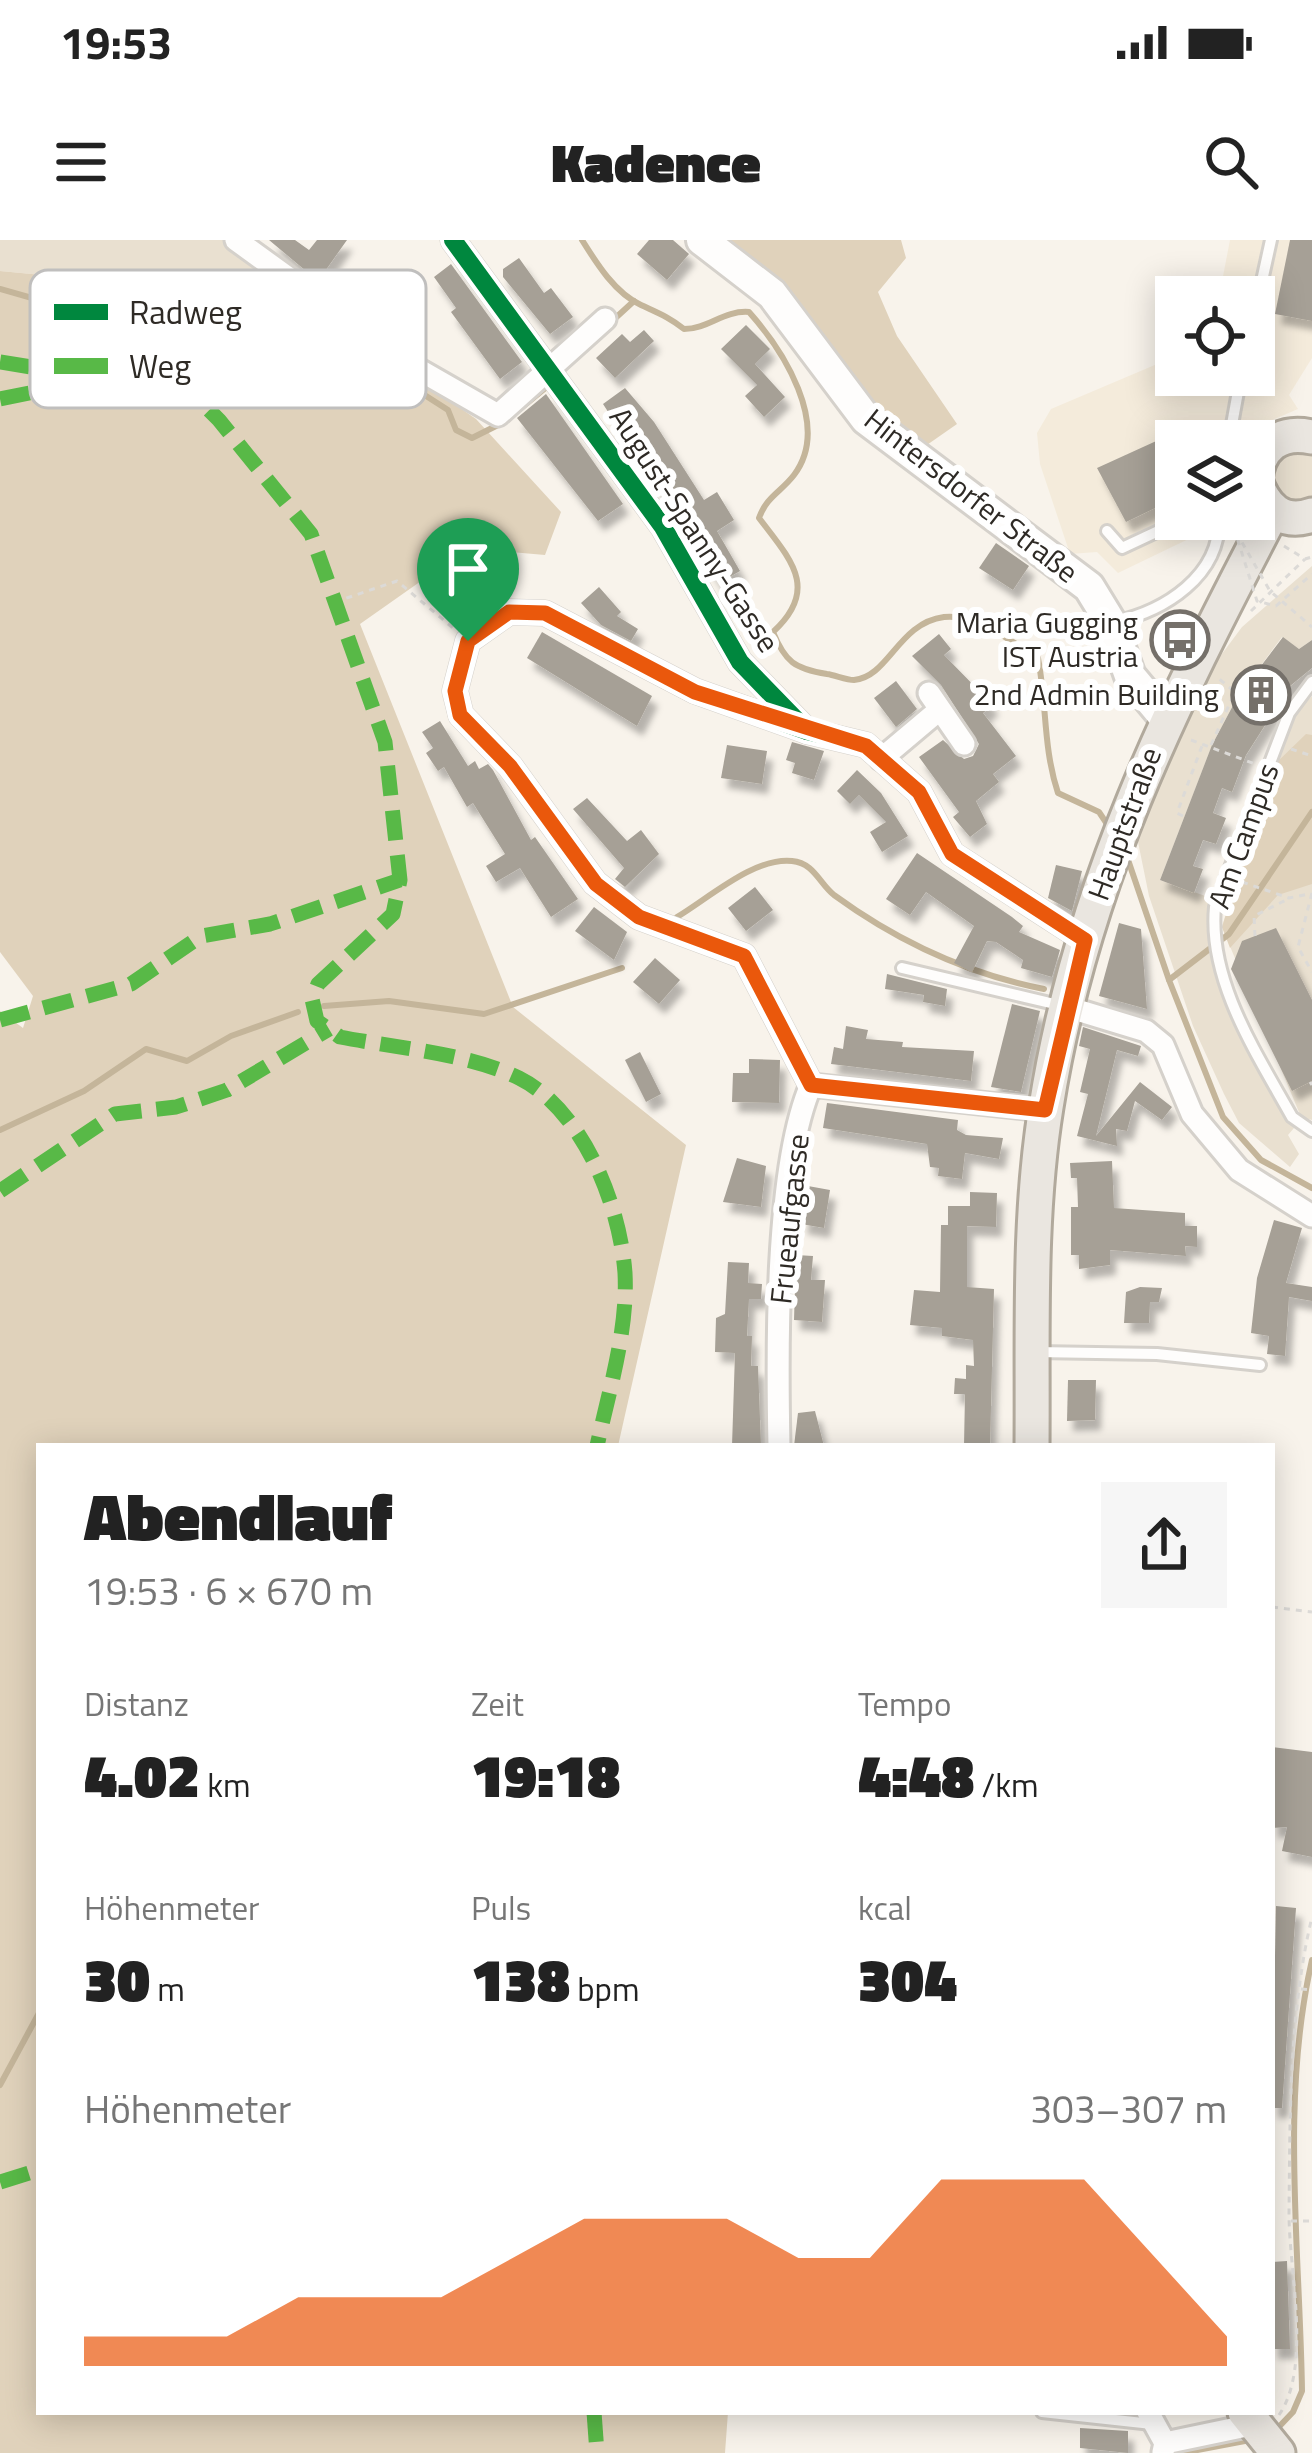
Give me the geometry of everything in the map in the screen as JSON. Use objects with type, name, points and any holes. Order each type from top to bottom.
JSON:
[{"type":"main road","points":[[1275,443],[1312,437]]},
{"type":"main road","points":[[1275,520],[1312,515]]},
{"type":"main road","name":"Hauptstraße","points":[[1032,1443],[1045,1110],[1066,1007],[1116,835],[1165,718],[1258,540]]},
{"type":"street","points":[[236,240],[278,270]]},
{"type":"street","name":"August-Spanny-Gasse","points":[[453,240],[662,527],[740,662],[807,731]]},
{"type":"street","name":"Hintersdorfer Straße","points":[[702,240],[772,294],[866,419],[1089,587],[1111,623],[1130,676],[1165,718]]},
{"type":"street","points":[[426,374],[498,415],[605,320]]},
{"type":"street","points":[[1045,1110],[811,1085],[744,956],[639,917],[596,884],[510,766],[460,715],[455,691],[468,641],[509,612],[545,613],[695,692],[866,746],[919,792],[952,854],[1085,940]]},
{"type":"street","points":[[881,759],[933,702],[964,743]]},
{"type":"street","points":[[1066,1007],[1146,1031],[1163,1045],[1192,1114],[1239,1170],[1312,1216]]},
{"type":"street","name":"Frueaufgasse","points":[[779,1443],[787,1216],[801,1115],[811,1085]]},
{"type":"street","points":[[1158,2433],[1262,2432]]},
{"type":"lane","points":[[1263,276],[1271,240]]},
{"type":"lane","points":[[1107,532],[1122,548],[1155,533]]},
{"type":"lane","points":[[1111,623],[1152,610],[1190,585],[1212,559],[1215,540]]},
{"type":"lane","name":"Am Campus","points":[[1312,682],[1289,713],[1215,907],[1213,929],[1218,962],[1282,1100],[1292,1117],[1312,1130]]},
{"type":"lane","points":[[902,968],[1066,1007]]},
{"type":"lane","points":[[1034,1352],[1156,1354],[1260,1365]]},
{"type":"lane","points":[[1059,2415],[1158,2433]]},
{"type":"path","points":[[1312,574],[1291,597],[1276,606],[1257,601],[1234,527],[1270,591],[1286,607],[1312,627]]},
{"type":"path","points":[[1275,530],[1305,559],[1312,557]]},
{"type":"path","points":[[335,602],[397,581],[468,641]]},
{"type":"path","points":[[1207,670],[1235,692],[1210,747]]},
{"type":"path","points":[[1165,718],[1178,734],[1268,768]]},
{"type":"path","points":[[1183,816],[1177,813],[1202,745]]},
{"type":"path","points":[[1277,745],[1312,756]]},
{"type":"path","points":[[1254,886],[1289,898]]},
{"type":"path","points":[[1255,936],[1254,916],[1310,893],[1298,947],[1312,972]]},
{"type":"path","points":[[1275,1607],[1312,1612]]},
{"type":"path","points":[[1262,2432],[1279,2416],[1295,2375],[1291,2221],[1302,1989],[1312,1917]]},
{"type":"path","points":[[1302,1989],[1312,1990]]},
{"type":"path","points":[[1291,2221],[1310,2222]]},
{"type":"shaded area","points":[[0,240],[227,240],[266,270],[30,270],[30,274],[0,271]]},
{"type":"shaded area","points":[[722,240],[901,240],[906,258],[878,292],[897,336],[957,424],[924,447],[878,411]]},
{"type":"shaded area","points":[[1230,240],[1312,240],[1312,358],[1289,395],[1298,409],[1272,420],[1155,420],[1155,540],[1186,540],[1118,573],[1097,552],[1070,554],[1040,464],[1037,433],[1051,409],[1155,365],[1155,396],[1275,396],[1275,276],[1223,276]]},
{"type":"shaded area","points":[[0,271],[30,274],[30,408],[426,408],[426,384],[476,419],[561,512],[545,555],[468,548],[360,624],[513,1007],[686,1145],[619,1443],[36,1443],[36,2415],[728,2415],[725,2453],[0,2453],[0,1011],[23,1028],[33,996],[0,952]]},
{"type":"shaded area","points":[[1286,451],[1312,451],[1312,500],[1299,502],[1281,495],[1275,486],[1278,461]]},
{"type":"shaded area","points":[[1312,566],[1312,640],[1299,649],[1282,637],[1238,696],[1213,743],[1160,880],[1211,898],[1212,960],[1232,1018],[1294,1128],[1288,1135],[1299,1154],[1290,1167],[1239,1123],[1224,1094],[1193,1026],[1149,896],[1137,837],[1201,682],[1242,627]]},
{"type":"shaded area","points":[[1312,696],[1312,1120],[1301,1117],[1222,927],[1268,772],[1295,716]]},
{"type":"shaded area","points":[[1306,734],[1312,735],[1312,884],[1278,895],[1230,948],[1222,927],[1274,765]]},
{"type":"building","points":[[269,240],[295,240],[309,250],[317,240],[347,240],[326,270],[305,270]]},
{"type":"building","points":[[649,240],[673,240],[689,254],[667,280],[637,254]]},
{"type":"building","points":[[1290,240],[1312,240],[1312,321],[1275,314]]},
{"type":"building","points":[[519,258],[544,293],[551,288],[573,317],[550,334],[503,277],[503,269]]},
{"type":"building","points":[[451,264],[522,362],[500,379],[451,312],[456,308],[434,277]]},
{"type":"building","points":[[746,325],[770,349],[755,364],[785,397],[764,417],[745,396],[757,385],[721,349]]},
{"type":"building","points":[[644,330],[654,341],[615,378],[596,358],[622,334],[630,342]]},
{"type":"building","points":[[625,388],[654,422],[704,500],[717,492],[734,520],[717,531],[740,571],[719,583],[603,404]]},
{"type":"building","points":[[546,394],[623,504],[598,521],[517,418]]},
{"type":"building","points":[[1155,442],[1155,508],[1126,522],[1097,468]]},
{"type":"building","points":[[996,543],[1029,566],[1013,590],[979,568]]},
{"type":"building","points":[[486,567],[501,594],[469,613],[453,585]]},
{"type":"building","points":[[599,587],[621,612],[617,616],[638,629],[631,641],[601,625],[581,603]]},
{"type":"building","points":[[542,632],[652,696],[637,726],[527,658]]},
{"type":"building","points":[[939,634],[951,649],[944,655],[993,705],[983,713],[1016,756],[993,774],[999,782],[976,801],[987,824],[970,837],[953,817],[959,812],[919,757],[943,740],[964,759],[973,756],[979,744],[941,685],[912,656]]},
{"type":"building","points":[[1283,637],[1299,649],[1312,640],[1312,668],[1290,686],[1246,755],[1232,792],[1222,788],[1213,813],[1226,818],[1216,844],[1203,840],[1193,866],[1203,869],[1194,893],[1160,880],[1212,745],[1238,696]]},
{"type":"building","points":[[896,681],[917,709],[896,727],[874,698]]},
{"type":"building","points":[[440,721],[468,766],[475,761],[479,769],[488,764],[493,770],[531,840],[535,837],[578,899],[551,917],[520,868],[496,882],[486,866],[505,854],[473,803],[467,807],[444,767],[438,771],[426,753],[433,748],[422,732]]},
{"type":"building","points":[[792,742],[824,751],[814,780],[792,773],[795,763],[786,760]]},
{"type":"building","points":[[727,745],[767,751],[762,784],[721,778]]},
{"type":"building","points":[[857,770],[881,793],[908,836],[882,852],[870,832],[886,822],[859,795],[850,804],[837,791]]},
{"type":"building","points":[[587,798],[627,841],[641,830],[659,854],[625,887],[615,879],[624,868],[573,809]]},
{"type":"building","points":[[917,853],[1012,917],[1023,926],[1019,932],[1060,950],[1052,977],[1021,968],[1023,960],[996,942],[987,941],[972,972],[954,963],[974,926],[926,892],[910,915],[886,899]]},
{"type":"building","points":[[1056,865],[1082,871],[1072,911],[1048,898]]},
{"type":"building","points":[[755,887],[773,910],[746,931],[728,908]]},
{"type":"building","points":[[594,907],[627,932],[614,960],[575,931]]},
{"type":"building","points":[[1119,923],[1141,929],[1147,1009],[1099,996]]},
{"type":"building","points":[[1276,928],[1312,1000],[1312,1081],[1292,1091],[1231,969],[1242,941]]},
{"type":"building","points":[[655,958],[680,980],[659,1004],[633,982]]},
{"type":"building","points":[[887,974],[947,989],[945,1006],[923,1002],[924,995],[885,989]]},
{"type":"building","points":[[1012,1004],[1040,1011],[1021,1092],[991,1087]]},
{"type":"building","points":[[846,1026],[868,1030],[866,1039],[903,1042],[902,1047],[974,1051],[971,1081],[831,1064],[834,1047],[843,1049]]},
{"type":"building","points":[[1083,1027],[1141,1046],[1138,1056],[1117,1050],[1096,1136],[1140,1082],[1172,1107],[1162,1120],[1135,1101],[1127,1131],[1116,1129],[1117,1146],[1077,1136],[1088,1094],[1080,1092],[1090,1049],[1079,1046]]},
{"type":"building","points":[[640,1052],[661,1094],[646,1102],[625,1060]]},
{"type":"building","points":[[749,1059],[780,1060],[779,1103],[732,1102],[733,1073],[749,1073]]},
{"type":"building","points":[[827,1103],[958,1120],[957,1130],[966,1135],[1003,1138],[999,1159],[965,1153],[962,1179],[938,1176],[939,1168],[930,1167],[927,1144],[823,1128]]},
{"type":"building","points":[[737,1158],[766,1166],[761,1207],[723,1202]]},
{"type":"building","points":[[1112,1161],[1114,1208],[1185,1213],[1185,1226],[1197,1226],[1197,1247],[1185,1246],[1186,1256],[1110,1250],[1110,1265],[1079,1269],[1079,1255],[1071,1255],[1071,1207],[1078,1207],[1077,1178],[1071,1178],[1070,1163]]},
{"type":"building","points":[[808,1186],[830,1190],[824,1228],[801,1224]]},
{"type":"building","points":[[970,1192],[997,1193],[996,1227],[967,1226],[967,1287],[994,1289],[990,1443],[964,1443],[965,1394],[954,1394],[955,1378],[966,1379],[966,1365],[974,1366],[973,1340],[942,1336],[942,1328],[910,1325],[914,1290],[940,1292],[941,1225],[948,1225],[948,1206],[970,1206]]},
{"type":"building","points":[[1274,1220],[1302,1228],[1286,1283],[1312,1287],[1312,1301],[1289,1297],[1285,1356],[1267,1354],[1269,1336],[1251,1333],[1257,1278]]},
{"type":"building","points":[[796,1255],[813,1256],[811,1280],[825,1280],[822,1322],[794,1320]]},
{"type":"building","points":[[728,1262],[749,1263],[748,1283],[762,1284],[761,1299],[749,1299],[747,1336],[752,1336],[751,1366],[758,1366],[761,1443],[732,1443],[735,1353],[715,1352],[716,1318],[725,1314]]},
{"type":"building","points":[[1162,1288],[1159,1302],[1150,1302],[1149,1323],[1124,1323],[1126,1292]]},
{"type":"building","points":[[1068,1380],[1096,1380],[1095,1420],[1067,1421]]},
{"type":"building","points":[[815,1411],[823,1443],[794,1443],[798,1413]]},
{"type":"building","points":[[1275,1747],[1312,1752],[1312,1857],[1282,1851],[1287,1827],[1275,1828]]},
{"type":"building","points":[[1276,1906],[1296,1908],[1282,2108],[1275,2108]]},
{"type":"building","points":[[1287,2261],[1290,2349],[1275,2349],[1275,2262]]},
{"type":"building","points":[[1080,2428],[1128,2431],[1128,2453],[1080,2448]]},
{"type":"waterway","points":[[582,240],[623,293],[684,329],[749,312],[788,367],[805,411],[804,455],[759,518],[796,575],[795,602],[773,632],[787,657],[807,670],[854,680],[876,670],[928,621],[956,617],[993,630],[1038,658],[1058,793],[1099,812],[1111,830]]},
{"type":"waterway","points":[[0,289],[30,297]]},
{"type":"waterway","points":[[610,323],[634,301]]},
{"type":"waterway","points":[[520,409],[549,385]]},
{"type":"waterway","points":[[426,396],[448,410],[456,430],[472,438],[500,424]]},
{"type":"waterway","points":[[1312,812],[1229,934],[1169,980],[1223,1117],[1261,1160],[1312,1188]]},
{"type":"waterway","points":[[1125,851],[1169,980]]},
{"type":"waterway","points":[[677,917],[747,872],[792,861],[811,869],[834,895],[858,912],[908,941],[961,965],[1044,989]]},
{"type":"waterway","points":[[324,1006],[389,1001],[484,1014],[622,968]]},
{"type":"waterway","points":[[0,1130],[84,1091],[146,1049],[187,1061],[231,1036],[298,1012]]},
{"type":"waterway","points":[[1274,2432],[1293,2412],[1302,2391],[1294,2120],[1302,2013],[1312,1960]]},
{"type":"waterway","points":[[0,2085],[36,2019]]},
{"type":"waterway","points":[[1182,2453],[1250,2440]]},
{"type":"marked path","points":[[0,362],[30,367]]},
{"type":"marked path","points":[[0,399],[30,393]]},
{"type":"marked path","points":[[207,408],[311,534],[385,742],[400,880],[393,914],[318,984],[312,999],[317,1021],[340,1037],[455,1057],[519,1078],[562,1112],[579,1136],[606,1190],[625,1273],[621,1338],[598,1443]]},
{"type":"marked path","points":[[0,1020],[131,984],[201,936],[270,924],[400,880]]},
{"type":"marked path","points":[[0,1191],[115,1114],[176,1107],[227,1090],[329,1029]]},
{"type":"marked path","points":[[0,2182],[36,2171]]},
{"type":"marked path","points":[[594,2415],[597,2453]]},
{"type":"cycle path","points":[[453,240],[663,527],[740,662],[807,731],[866,745],[919,792],[952,854],[1085,940]]},
{"type":"cycle path","points":[[807,731],[695,691],[545,613],[509,612],[468,641],[455,691],[461,715],[510,766],[595,883],[639,917],[744,956],[811,1085]]},
{"type":"place","name":"Maria Gugging IST Austria","points":[[1180,640]]},
{"type":"place","name":"2nd Admin Building","points":[[1261,695]]},
{"type":"route","points":[[509,612],[545,613],[695,692],[866,746],[919,792],[952,854],[1085,940],[1045,1110],[845,1085],[811,1085],[744,956],[639,917],[596,884],[510,766],[460,715],[455,691],[468,641],[509,612]]}]
